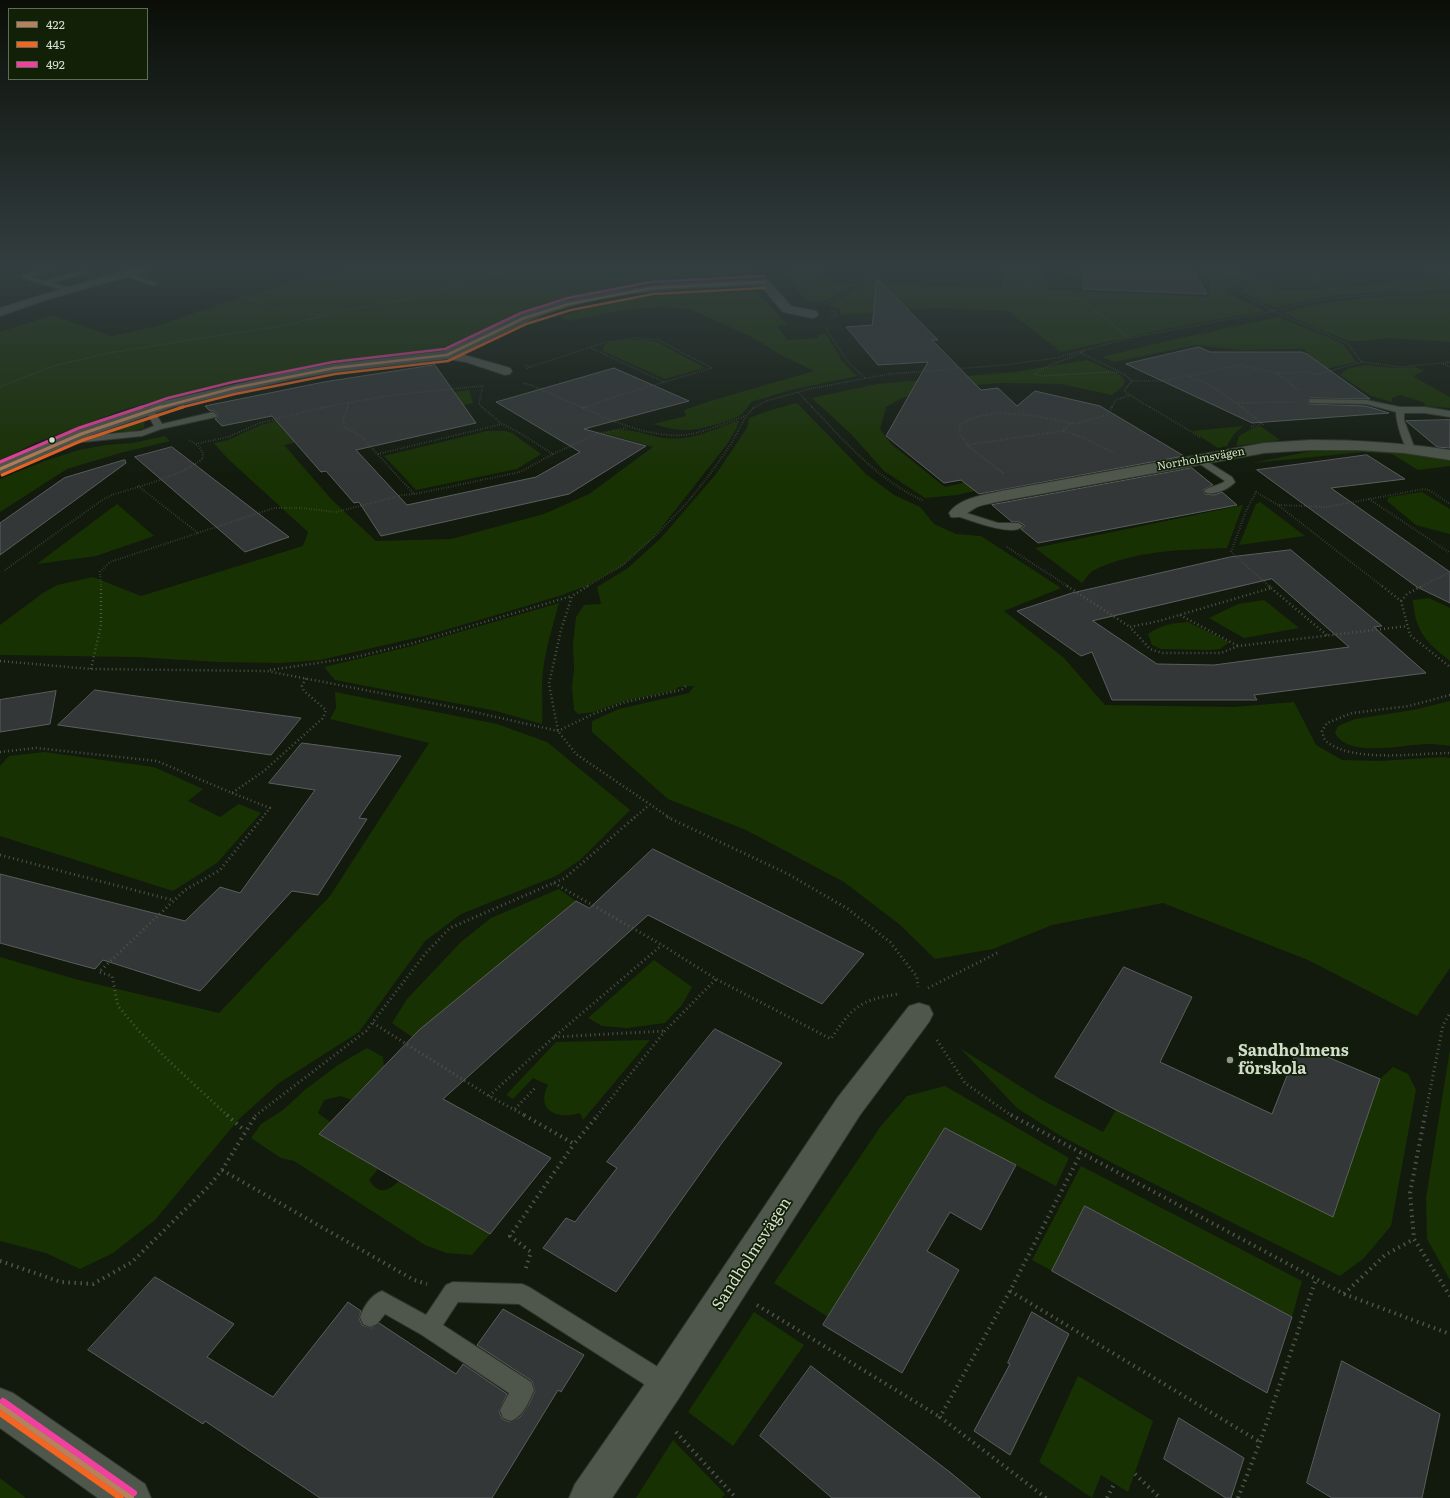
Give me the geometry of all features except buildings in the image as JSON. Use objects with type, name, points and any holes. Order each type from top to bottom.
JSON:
[{"type":"street","points":[[447,355],[483,338]]},
{"type":"street","points":[[0,469],[64,441],[150,411],[227,390],[289,376],[334,368],[447,355],[469,359],[505,371]]},
{"type":"street","name":"Norrholmsvägen","points":[[957,513],[971,504],[1001,496],[1264,448],[1296,445],[1361,444],[1450,455]]},
{"type":"street","name":"Sandholmsvägen","points":[[589,1498],[666,1385],[849,1106],[916,997]]},
{"type":"street","points":[[0,1406],[131,1498]]},
{"type":"lane","points":[[1313,401],[1366,402],[1400,410],[1450,414]]},
{"type":"lane","points":[[1400,410],[1400,420],[1411,449]]},
{"type":"lane","points":[[150,411],[159,427]]},
{"type":"lane","points":[[64,441],[125,436],[213,415]]},
{"type":"lane","points":[[1200,460],[1229,479],[1230,482],[1223,488],[1209,490]]},
{"type":"lane","points":[[957,513],[997,526],[1018,526]]},
{"type":"lane","points":[[429,1328],[453,1292],[522,1294],[666,1385]]},
{"type":"lane","points":[[370,1317],[382,1301],[429,1328],[523,1390],[511,1410]]},
{"type":"path","points":[[0,387],[53,366],[114,352],[204,338]]},
{"type":"path","points":[[530,367],[613,340],[647,338],[658,340],[712,368],[583,408]]},
{"type":"path","points":[[832,338],[848,362],[866,378]]},
{"type":"path","points":[[0,662],[91,669],[267,671],[351,658],[403,646],[572,596],[623,565],[654,537],[686,504],[731,444],[746,416],[754,407],[766,401],[798,392],[888,374],[1004,365],[1056,358],[1129,338]]},
{"type":"path","points":[[1335,338],[1347,343],[1362,362]]},
{"type":"path","points":[[590,348],[664,382]]},
{"type":"path","points":[[1086,349],[1078,355],[1039,370],[1035,374],[1041,376],[1080,372],[1123,373]]},
{"type":"path","points":[[1081,353],[1123,373],[1132,381],[1162,382],[1239,365],[1277,373],[1304,372],[1319,374],[1362,362],[1400,367],[1450,362]]},
{"type":"path","points":[[1442,363],[1450,367]]},
{"type":"path","points":[[1277,373],[1313,401]]},
{"type":"path","points":[[1189,376],[1211,386],[1237,403],[1267,428]]},
{"type":"path","points":[[1132,381],[1125,389],[1125,392],[1204,440]]},
{"type":"path","points":[[517,382],[531,384],[627,428],[658,434],[680,435],[705,430],[746,416]]},
{"type":"path","points":[[485,383],[479,404],[502,424],[518,432],[553,454]]},
{"type":"path","points":[[196,444],[228,437],[260,423],[299,412],[392,395],[483,386]]},
{"type":"path","points":[[798,392],[868,466],[915,498],[924,501]]},
{"type":"path","points":[[1007,477],[967,445],[960,433],[960,425],[966,419],[980,415],[1011,413],[1029,414],[1078,423],[1107,415],[1112,404],[1117,399],[1130,395]]},
{"type":"path","points":[[1237,403],[1313,401]]},
{"type":"path","points":[[349,402],[343,419],[342,424],[344,427],[358,433],[415,494]]},
{"type":"path","points":[[967,445],[1062,430],[1072,423]]},
{"type":"path","points":[[378,454],[502,424]]},
{"type":"path","points":[[91,669],[101,625],[102,598],[100,572],[110,562],[274,508],[301,508],[336,512],[403,495],[415,494],[520,472],[590,435],[604,431],[627,428]]},
{"type":"path","points":[[1062,430],[1084,438],[1118,455]]},
{"type":"path","points":[[5,570],[102,500],[185,470],[201,461],[204,457],[204,453],[196,444],[185,437]]},
{"type":"path","points":[[138,486],[198,533]]},
{"type":"path","points":[[1278,505],[1326,508],[1424,489],[1429,490],[1450,504]]},
{"type":"path","points":[[1328,636],[1231,552],[1246,511],[1256,492],[1278,505],[1401,601],[1410,635],[1450,666]]},
{"type":"path","points":[[1368,499],[1450,553]]},
{"type":"path","points":[[1001,543],[1130,627],[1150,649],[1162,652],[1221,653],[1238,646],[1408,626]]},
{"type":"path","points":[[1401,601],[1407,594],[1450,572]]},
{"type":"path","points":[[1130,627],[1180,615],[1271,588]]},
{"type":"path","points":[[572,596],[561,630],[549,684],[558,731],[576,754],[665,816],[788,874],[848,909],[890,942],[917,977],[916,997]]},
{"type":"path","points":[[1180,615],[1238,646]]},
{"type":"path","points":[[267,671],[452,707],[558,731],[593,714],[625,702],[681,690],[686,686]]},
{"type":"path","points":[[232,794],[264,771],[323,718],[326,710],[304,691],[302,686],[306,678]]},
{"type":"path","points":[[1450,695],[1409,706],[1352,713],[1326,723],[1322,731],[1326,741],[1344,750],[1368,754],[1450,753]]},
{"type":"path","points":[[0,752],[36,748],[157,761],[232,794],[270,808],[220,870],[185,890],[173,900],[100,972],[112,976],[118,1006],[140,1032],[169,1061],[245,1131]]},
{"type":"path","points":[[0,1261],[61,1282],[93,1284],[132,1262],[209,1186],[222,1170],[255,1115],[366,1031],[425,954],[450,928],[564,878],[649,806]]},
{"type":"path","points":[[0,855],[173,900]]},
{"type":"path","points":[[554,883],[662,945],[716,979],[831,1039],[845,1017],[853,1008],[863,1002],[876,997],[916,997],[999,952]]},
{"type":"path","points":[[489,1096],[554,1037],[662,945]]},
{"type":"path","points":[[531,1252],[510,1236],[574,1144],[665,1031],[716,979]]},
{"type":"path","points":[[1450,1013],[1443,1025],[1410,1193],[1414,1239],[1450,1296]]},
{"type":"path","points":[[373,1023],[489,1096],[515,1109],[574,1144]]},
{"type":"path","points":[[554,1037],[665,1031]]},
{"type":"path","points":[[954,1066],[965,1082],[1019,1120],[1344,1294],[1450,1334]]},
{"type":"path","points":[[515,1109],[536,1087]]},
{"type":"path","points":[[940,1417],[1010,1291],[1081,1153]]},
{"type":"path","points":[[222,1170],[414,1280],[453,1292]]},
{"type":"path","points":[[1344,1294],[1385,1255],[1414,1239]]},
{"type":"path","points":[[1238,1498],[1260,1442],[1316,1279]]},
{"type":"path","points":[[1010,1291],[1260,1442]]},
{"type":"path","points":[[754,1304],[940,1417],[1046,1498]]},
{"type":"path","points":[[671,1426],[736,1498]]},
{"type":"path","points":[[1135,1474],[1160,1498]]},
{"type":"path","points":[[1108,1498],[1114,1482]]},
{"type":"green space","points":[[0,338],[468,338],[433,353],[324,365],[244,380],[166,398],[123,410],[35,443],[0,461]]},
{"type":"green space","points":[[753,338],[786,338],[787,340],[828,338],[842,361],[857,376],[791,390],[751,402],[739,416],[728,421],[699,429],[683,430],[653,424],[686,416],[684,410],[710,401],[814,371],[781,355]]},
{"type":"green space","points":[[1043,338],[1125,338],[1061,352]]},
{"type":"green space","points":[[1181,338],[1330,338],[1345,346],[1356,362],[1325,369],[1303,349],[1239,350],[1196,345],[1114,362],[1102,357]]},
{"type":"green space","points":[[1342,338],[1450,338],[1450,342],[1389,338],[1350,341]]},
{"type":"green space","points":[[627,340],[647,340],[657,342],[705,368],[665,379],[603,351],[606,344]]},
{"type":"green space","points":[[1087,360],[1120,375],[1125,381],[1123,386],[1112,395],[1061,384],[1001,383],[955,387],[902,398],[886,407],[880,429],[891,444],[945,487],[989,477],[1000,485],[957,495],[925,498],[884,471],[852,435],[812,398],[877,384],[1015,372]]},
{"type":"green space","points":[[1365,365],[1397,368],[1415,367],[1424,371],[1416,374],[1414,377],[1450,397],[1450,408],[1426,406],[1423,402],[1400,395],[1392,398],[1392,402],[1371,396],[1340,375],[1347,369]]},
{"type":"green space","points":[[469,390],[473,403],[284,445],[333,501],[376,541],[451,539],[544,514],[589,494],[653,447],[603,433],[615,430],[625,430],[674,439],[702,434],[739,420],[737,427],[728,443],[654,537],[622,566],[586,586],[562,595],[424,636],[320,660],[281,663],[218,662],[136,657],[0,655],[0,625],[43,593],[57,585],[93,577],[141,596],[303,546],[308,532],[227,458],[214,443],[228,440],[261,425],[296,415]]},
{"type":"green space","points":[[797,403],[866,474],[894,495],[920,507],[934,524],[956,534],[981,536],[1061,588],[1004,611],[1064,658],[1105,705],[1233,707],[1294,702],[1316,745],[1342,760],[1379,761],[1444,757],[1450,758],[1450,968],[1417,1016],[1308,960],[1163,903],[1052,925],[993,949],[935,959],[899,924],[844,882],[746,830],[668,799],[592,732],[592,721],[619,709],[689,693],[694,686],[678,687],[676,690],[624,701],[594,712],[578,714],[574,710],[572,688],[574,670],[573,644],[576,617],[584,605],[601,604],[597,587],[628,568],[661,538],[716,474],[747,428],[749,418]]},
{"type":"green space","points":[[141,419],[145,420],[144,428],[134,431],[113,432],[111,429],[114,427]]},
{"type":"green space","points":[[1243,426],[1234,434],[1227,446],[1218,448],[1192,431]]},
{"type":"green space","points":[[1260,426],[1280,440],[1236,446],[1239,436],[1253,428]]},
{"type":"green space","points":[[487,431],[505,431],[512,433],[541,454],[517,469],[416,490],[384,456]]},
{"type":"green space","points":[[165,436],[170,441],[120,453],[67,469],[0,512],[0,479],[45,461],[79,450],[106,445],[133,443]]},
{"type":"green space","points":[[1322,449],[1379,449],[1450,460],[1450,466],[1418,470],[1392,454],[1363,452],[1252,463]]},
{"type":"green space","points":[[1422,492],[1450,509],[1450,534],[1416,525],[1387,501],[1389,497]]},
{"type":"green space","points":[[1260,502],[1305,536],[1239,545],[1256,504]]},
{"type":"green space","points":[[117,504],[154,536],[96,556],[37,564]]},
{"type":"green space","points":[[1243,505],[1227,548],[1159,552],[1126,558],[1094,570],[1082,583],[1035,548]]},
{"type":"green space","points":[[1429,598],[1450,608],[1450,661],[1428,642],[1416,620],[1413,600]]},
{"type":"green space","points":[[1264,600],[1299,628],[1244,638],[1209,618],[1238,604]]},
{"type":"green space","points":[[559,603],[544,663],[542,683],[542,724],[496,711],[335,680],[324,667],[408,647]]},
{"type":"green space","points":[[1188,622],[1229,642],[1220,649],[1210,650],[1161,649],[1152,645],[1148,634],[1157,628]]},
{"type":"green space","points":[[335,692],[497,724],[547,742],[630,810],[579,861],[556,876],[461,914],[425,941],[359,1032],[279,1083],[239,1119],[155,1220],[113,1253],[80,1269],[46,1253],[0,1241],[0,957],[75,979],[219,1013],[330,896],[429,743],[330,719],[336,708]]},
{"type":"green space","points":[[1450,701],[1450,746],[1428,744],[1364,748],[1352,746],[1342,741],[1335,733],[1338,726],[1355,719],[1413,710]]},
{"type":"green space","points":[[44,752],[154,767],[203,789],[188,801],[220,817],[239,804],[261,813],[217,863],[173,891],[0,836],[0,766],[9,756]]},
{"type":"green space","points":[[559,889],[576,901],[412,1037],[392,1023],[407,999],[461,942],[491,918]]},
{"type":"green space","points":[[654,960],[692,987],[682,1005],[665,1023],[627,1028],[602,1026],[588,1018]]},
{"type":"green space","points":[[650,1040],[583,1120],[580,1113],[564,1115],[551,1111],[544,1101],[548,1085],[533,1078],[513,1099],[506,1095],[556,1042]]},
{"type":"green space","points":[[367,1048],[383,1057],[384,1067],[351,1100],[341,1096],[324,1100],[318,1113],[330,1122],[319,1134],[378,1169],[369,1180],[376,1188],[383,1190],[391,1188],[399,1181],[490,1234],[472,1255],[446,1253],[425,1245],[294,1161],[281,1158],[251,1138],[261,1124],[283,1110],[306,1089],[338,1065]]},
{"type":"green space","points":[[960,1048],[1040,1099],[1103,1132],[1116,1110],[1333,1216],[1380,1079],[1393,1067],[1408,1074],[1416,1090],[1391,1226],[1364,1258],[1340,1276],[1120,1167],[1061,1136],[1017,1108]]},
{"type":"green space","points":[[1450,1049],[1450,1280],[1427,1239],[1426,1198]]},
{"type":"green space","points":[[945,1086],[1069,1158],[1056,1186],[945,1128],[828,1317],[774,1283],[881,1126],[907,1096]]},
{"type":"green space","points":[[1081,1166],[1302,1281],[1292,1317],[1085,1206],[1052,1271],[1032,1260]]},
{"type":"green space","points":[[754,1312],[804,1345],[733,1446],[688,1412]]},
{"type":"green space","points":[[1078,1376],[1153,1421],[1128,1492],[1101,1475],[1092,1498],[1039,1462]]},
{"type":"green space","points":[[673,1440],[725,1494],[722,1498],[636,1498]]},
{"type":"green space","points":[[0,1478],[26,1498],[0,1498]]},
{"type":"transit line","name":"492","points":[[0,462],[79,428],[168,398],[233,382],[333,362],[445,349],[468,338]]},
{"type":"transit line","name":"422","points":[[0,469],[81,434],[169,404],[234,388],[334,368],[447,355],[483,338]]},
{"type":"transit line","name":"445","points":[[2,475],[83,440],[171,410],[235,394],[335,374],[448,361],[497,338]]},
{"type":"transit line","name":"492","points":[[3,1401],[134,1493]]},
{"type":"transit line","name":"422","points":[[0,1406],[131,1498]]},
{"type":"transit line","name":"445","points":[[0,1413],[121,1498]]},
{"type":"place","name":"Sandholmens förskola","points":[[1230,1060]]}]
